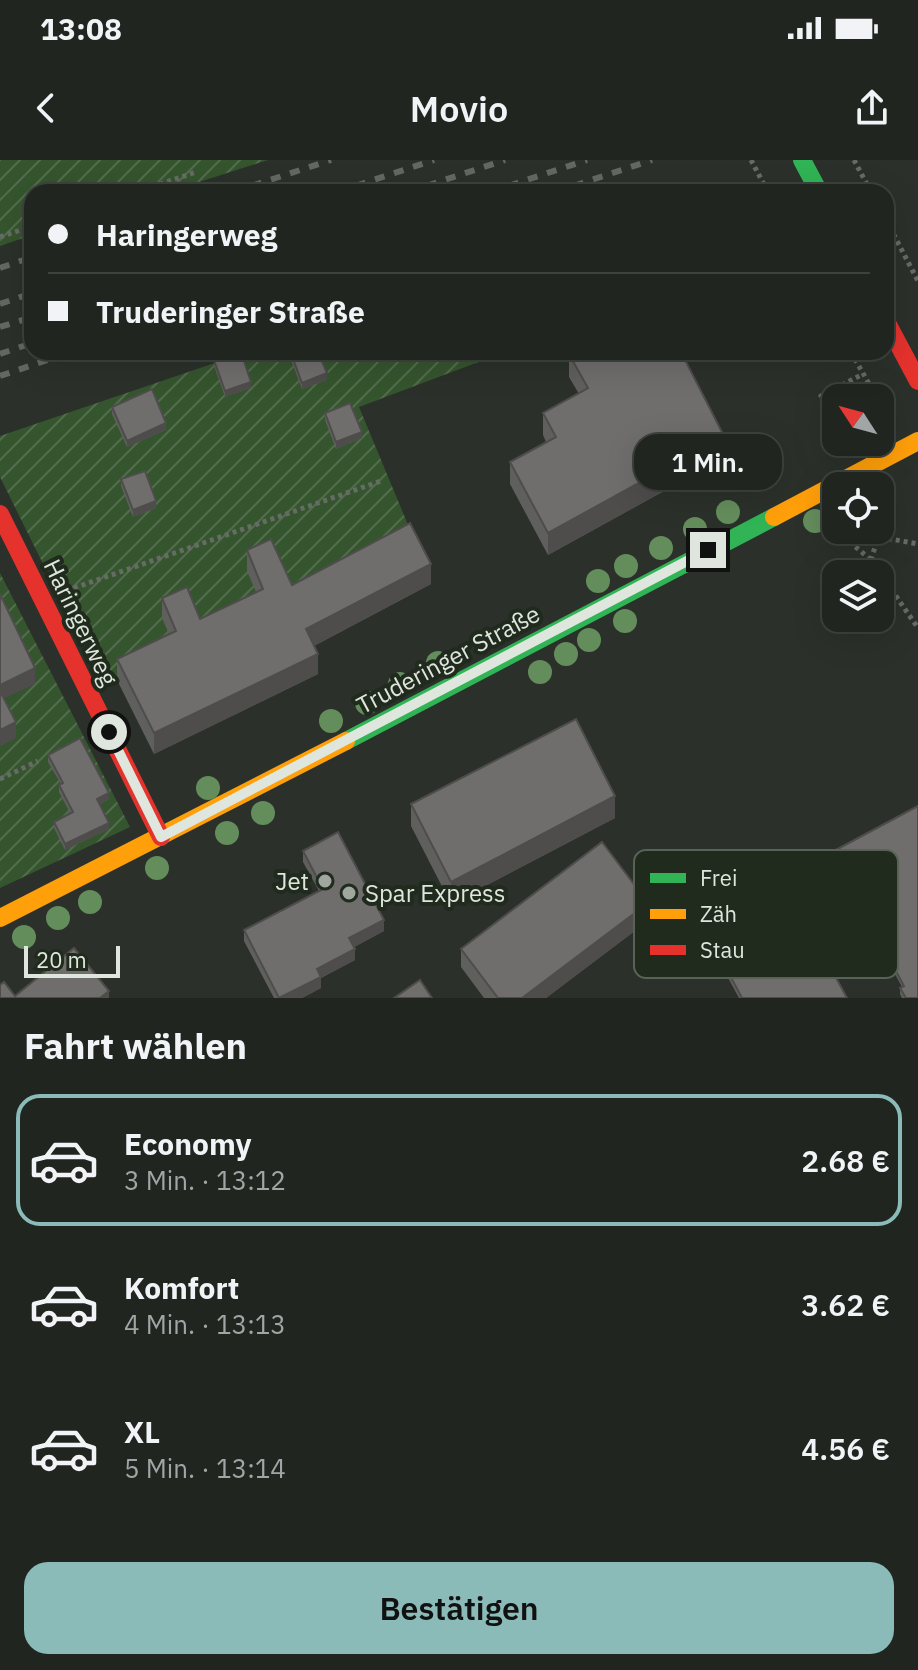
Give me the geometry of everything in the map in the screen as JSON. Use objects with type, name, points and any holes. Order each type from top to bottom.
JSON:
[{"type":"street","points":[[802,160],[815,184]]},
{"type":"street","points":[[894,336],[918,381]]},
{"type":"street","name":"Truderinger Straße","points":[[0,918],[918,441]]},
{"type":"street","name":"Haringerweg","points":[[0,514],[161,837]]},
{"type":"path","points":[[751,160],[764,184]]},
{"type":"path","points":[[854,160],[867,184]]},
{"type":"path","points":[[161,184],[196,172]]},
{"type":"path","points":[[0,237],[24,229]]},
{"type":"path","points":[[894,235],[918,281]]},
{"type":"path","points":[[855,360],[869,384]]},
{"type":"path","points":[[844,384],[863,374]]},
{"type":"path","points":[[43,599],[381,481]]},
{"type":"path","points":[[894,540],[918,544]]},
{"type":"path","points":[[852,544],[871,560],[877,544]]},
{"type":"path","points":[[894,593],[918,628]]},
{"type":"path","points":[[0,779],[38,761]]},
{"type":"green space","points":[[0,160],[268,160],[193,184],[24,184],[24,238],[0,246]]},
{"type":"green space","points":[[223,360],[484,360],[359,407],[411,532],[103,685],[0,477],[0,436]]},
{"type":"green space","points":[[0,573],[130,827],[0,888]]},
{"type":"building","points":[[214,360],[244,360],[251,382],[225,391]]},
{"type":"building","points":[[293,360],[321,360],[327,373],[302,383]]},
{"type":"building","points":[[572,360],[685,360],[724,436],[548,533],[510,462],[556,437],[543,413],[588,388]]},
{"type":"building","points":[[152,389],[166,423],[127,441],[112,407]]},
{"type":"building","points":[[350,403],[362,432],[336,442],[325,413]]},
{"type":"building","points":[[145,471],[156,501],[133,510],[121,479]]},
{"type":"building","points":[[410,523],[431,564],[306,629],[318,654],[154,733],[117,659],[176,631],[162,598],[187,587],[200,619],[263,589],[247,550],[271,539],[292,585]]},
{"type":"building","points":[[0,594],[35,668],[0,685]]},
{"type":"building","points":[[0,691],[16,722],[0,730]]},
{"type":"building","points":[[576,719],[615,796],[451,882],[411,804]]},
{"type":"building","points":[[80,738],[109,793],[97,799],[109,823],[65,844],[54,822],[73,812],[59,785],[63,783],[48,755]]},
{"type":"building","points":[[918,806],[918,998],[906,998],[900,988],[904,986],[898,975],[898,850],[836,850]]},
{"type":"building","points":[[338,832],[384,920],[349,938],[355,949],[317,969],[321,977],[279,998],[244,930],[323,889],[303,851]]},
{"type":"building","points":[[602,842],[634,884],[634,914],[522,998],[498,998],[461,949]]},
{"type":"building","points":[[74,948],[109,991],[100,998],[0,998],[0,985],[4,982],[15,996]]},
{"type":"building","points":[[731,978],[836,978],[847,998],[742,998]]},
{"type":"building","points":[[420,980],[432,998],[394,998]]},
{"type":"railway","points":[[258,184],[331,160]]},
{"type":"railway","points":[[361,184],[434,160]]},
{"type":"railway","points":[[432,184],[505,160]]},
{"type":"railway","points":[[514,184],[587,160]]},
{"type":"railway","points":[[579,184],[652,160]]},
{"type":"railway","points":[[0,268],[24,260]]},
{"type":"railway","points":[[0,304],[24,296]]},
{"type":"railway","points":[[0,327],[24,320]]},
{"type":"railway","points":[[0,354],[24,346]]},
{"type":"railway","points":[[0,376],[47,360]]},
{"type":"traffic: fast","points":[[802,160],[815,184]]},
{"type":"traffic: fast","points":[[346,741],[774,517]]},
{"type":"traffic: slow","points":[[774,517],[918,441]]},
{"type":"traffic: slow","points":[[0,918],[346,741]]},
{"type":"traffic: jam","points":[[894,336],[918,381]]},
{"type":"traffic: jam","points":[[0,514],[161,837]]},
{"type":"place","name":"Jet","points":[[325,881]]},
{"type":"place","name":"Spar Express","points":[[349,893]]},
{"type":"route","points":[[109,732],[161,837],[708,550]]}]
